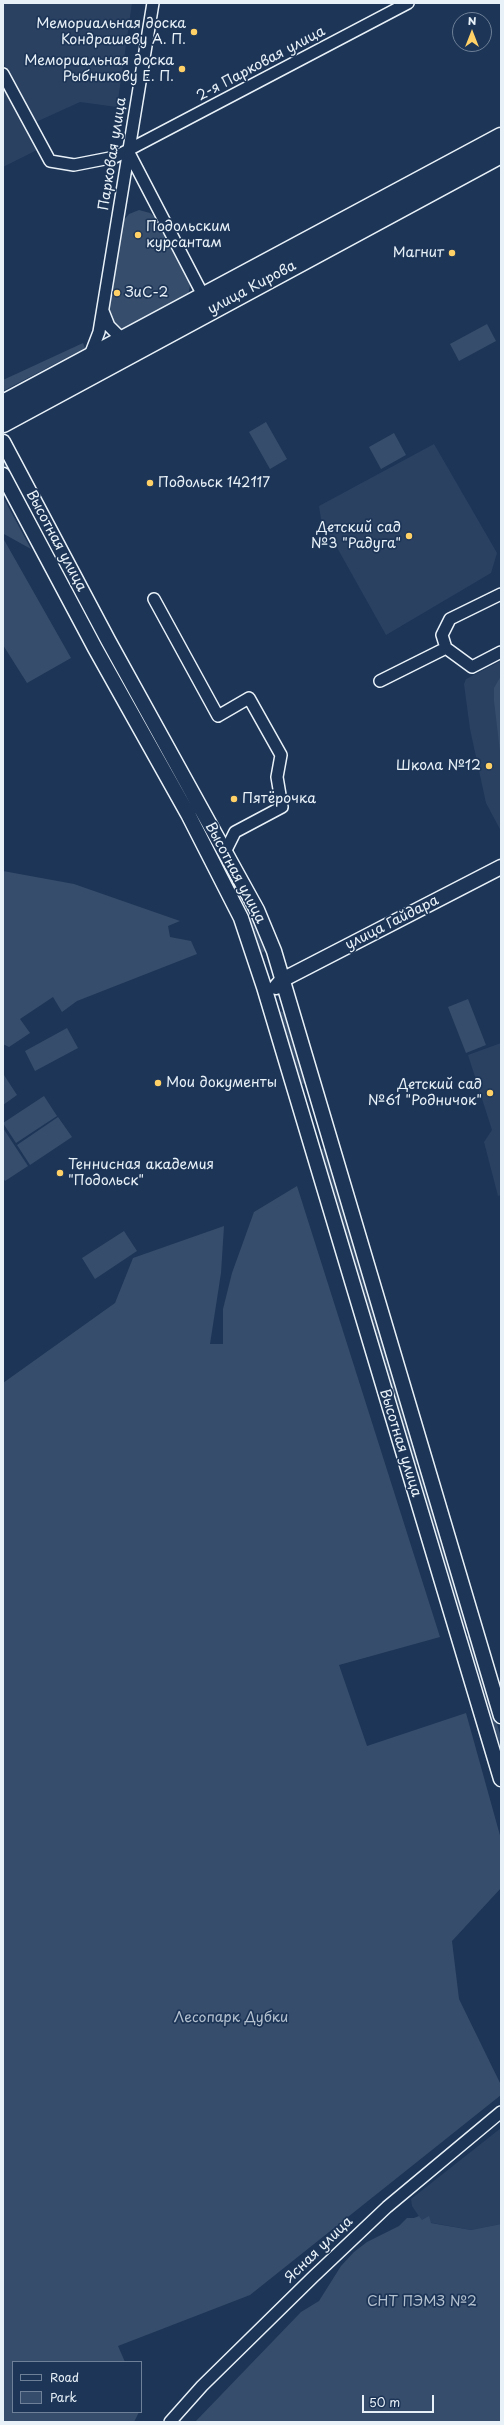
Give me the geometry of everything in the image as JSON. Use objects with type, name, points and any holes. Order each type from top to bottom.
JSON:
[{"type":"main road","name":"улица Кирова","points":[[3,422],[148,345],[207,304],[501,137]]},
{"type":"main road","name":"улица Кирова","points":[[3,404],[123,340],[207,304],[501,154]]},
{"type":"street","name":"Парковая улица","points":[[89,358],[99,332],[153,3]]},
{"type":"street","name":"2-я Парковая улица","points":[[3,74],[50,161],[74,165],[115,157],[408,3]]},
{"type":"street","points":[[128,150],[207,304]]},
{"type":"street","points":[[102,311],[109,326],[123,340],[148,345]]},
{"type":"street","name":"Высотная улица","points":[[3,442],[108,640],[257,910],[282,980],[501,1716]]},
{"type":"street","name":"Высотная улица","points":[[3,475],[95,648],[189,818],[241,918],[258,966],[501,1779]]},
{"type":"street","points":[[501,594],[450,619],[442,634],[446,648],[472,667],[501,652]]},
{"type":"street","points":[[154,599],[218,716],[249,698],[281,755],[277,777],[282,807],[235,832],[225,852]]},
{"type":"street","points":[[95,648],[108,640]]},
{"type":"street","points":[[380,681],[446,648]]},
{"type":"street","name":"Высотная улица","points":[[189,818],[202,811]]},
{"type":"street","name":"улица Гайдара","points":[[282,980],[501,867]]},
{"type":"street","name":"Высотная улица","points":[[258,966],[265,974],[273,979],[282,980]]},
{"type":"street","points":[[270,1007],[273,992],[282,980]]},
{"type":"street","points":[[300,1106],[317,1100]]},
{"type":"street","name":"Ясная улица","points":[[170,2422],[202,2386],[313,2277],[381,2213],[501,2112]]},
{"type":"shaded area","points":[[3,3],[132,3],[117,107],[80,102],[36,122],[3,62]]},
{"type":"shaded area","points":[[3,85],[37,150],[3,167]]},
{"type":"shaded area","name":"Детский сад №3 \"Радуга\"","points":[[434,444],[497,553],[491,573],[386,635],[321,519],[319,506]]},
{"type":"shaded area","name":"Школа №12","points":[[501,661],[501,831],[486,803],[470,729],[464,684],[466,679]]},
{"type":"shaded area","name":"Детский сад №61 \"Родничок\"","points":[[501,1043],[501,1195],[498,1196],[484,1142],[492,1130],[468,1055]]},
{"type":"shaded area","points":[[501,2128],[501,2224],[471,2230],[422,2221],[412,2206],[411,2199]]},
{"type":"green space","points":[[139,210],[150,213],[160,221],[191,280],[188,296],[128,329],[116,327],[110,319],[108,311],[123,221],[129,214]]},
{"type":"green space","points":[[487,324],[496,341],[459,361],[450,344]]},
{"type":"green space","points":[[83,343],[85,348],[3,391],[3,380]]},
{"type":"green space","points":[[266,422],[287,459],[270,469],[249,432]]},
{"type":"green space","points":[[394,433],[406,455],[381,469],[369,447]]},
{"type":"green space","points":[[3,456],[57,553],[53,555],[3,464]]},
{"type":"green space","points":[[3,497],[31,549],[4,534]]},
{"type":"green space","points":[[3,538],[71,658],[27,683],[3,645]]},
{"type":"green space","points":[[501,676],[501,760],[494,701],[494,688]]},
{"type":"green space","points":[[201,822],[249,909],[266,951],[260,953],[199,825]]},
{"type":"green space","points":[[3,871],[74,884],[180,921],[168,926],[170,937],[191,941],[197,954],[77,1001],[62,1012],[53,997],[20,1019],[30,1033],[9,1047],[3,1044]]},
{"type":"green space","points":[[468,999],[486,1045],[466,1053],[448,1007]]},
{"type":"green space","points":[[281,1011],[286,1014],[306,1080],[303,1084],[298,1082],[278,1016]]},
{"type":"green space","points":[[67,1028],[78,1048],[35,1071],[25,1051]]},
{"type":"green space","points":[[4,1075],[17,1095],[3,1105],[3,1076]]},
{"type":"green space","points":[[44,1096],[57,1116],[16,1143],[3,1123]]},
{"type":"green space","points":[[58,1117],[72,1137],[30,1165],[17,1145]]},
{"type":"green space","points":[[3,1128],[28,1166],[5,1181],[3,1178]]},
{"type":"green space","points":[[325,1148],[419,1464],[413,1465],[319,1150]]},
{"type":"green space","name":"Лесопарк Дубки","points":[[297,1186],[440,1637],[339,1665],[367,1746],[466,1713],[501,1839],[501,1888],[452,1941],[459,1999],[501,2085],[501,2095],[250,2295],[118,2346],[125,2361],[12,2361],[12,2413],[138,2413],[134,2422],[3,2422],[3,1383],[115,1303],[133,1258],[224,1226],[221,1273],[210,1344],[223,1344],[223,1309],[232,1273],[254,1212]]},
{"type":"green space","points":[[124,1231],[137,1251],[95,1279],[82,1258]]},
{"type":"green space","points":[[421,1471],[468,1628],[462,1630],[415,1473]]},
{"type":"green space","points":[[470,1635],[501,1737],[501,1760],[464,1637]]},
{"type":"green space","name":"СНТ ПЭМЗ №2","points":[[419,2216],[422,2220],[429,2216],[431,2223],[471,2230],[501,2224],[501,2422],[195,2422],[301,2312],[319,2301],[341,2266],[354,2252],[367,2242],[399,2226],[407,2218]]},
{"type":"place","name":"Мемориальная доска Кондрашеву А. П.","points":[[194,32]]},
{"type":"place","name":"Мемориальная доска Рыбникову Е. П.","points":[[182,69]]},
{"type":"place","name":"Подольским курсантам","points":[[138,235]]},
{"type":"place","name":"Магнит","points":[[452,253]]},
{"type":"place","name":"ЗиС-2","points":[[117,293]]},
{"type":"place","name":"Подольск 142117","points":[[150,483]]},
{"type":"place","name":"Детский сад №3 \"Радуга\"","points":[[409,536]]},
{"type":"place","name":"Школа №12","points":[[489,766]]},
{"type":"place","name":"Пятёрочка","points":[[234,799]]},
{"type":"place","name":"Мои документы","points":[[158,1083]]},
{"type":"place","name":"Детский сад №61 \"Родничок\"","points":[[490,1093]]},
{"type":"place","name":"Теннисная академия \"Подольск\"","points":[[60,1173]]}]
